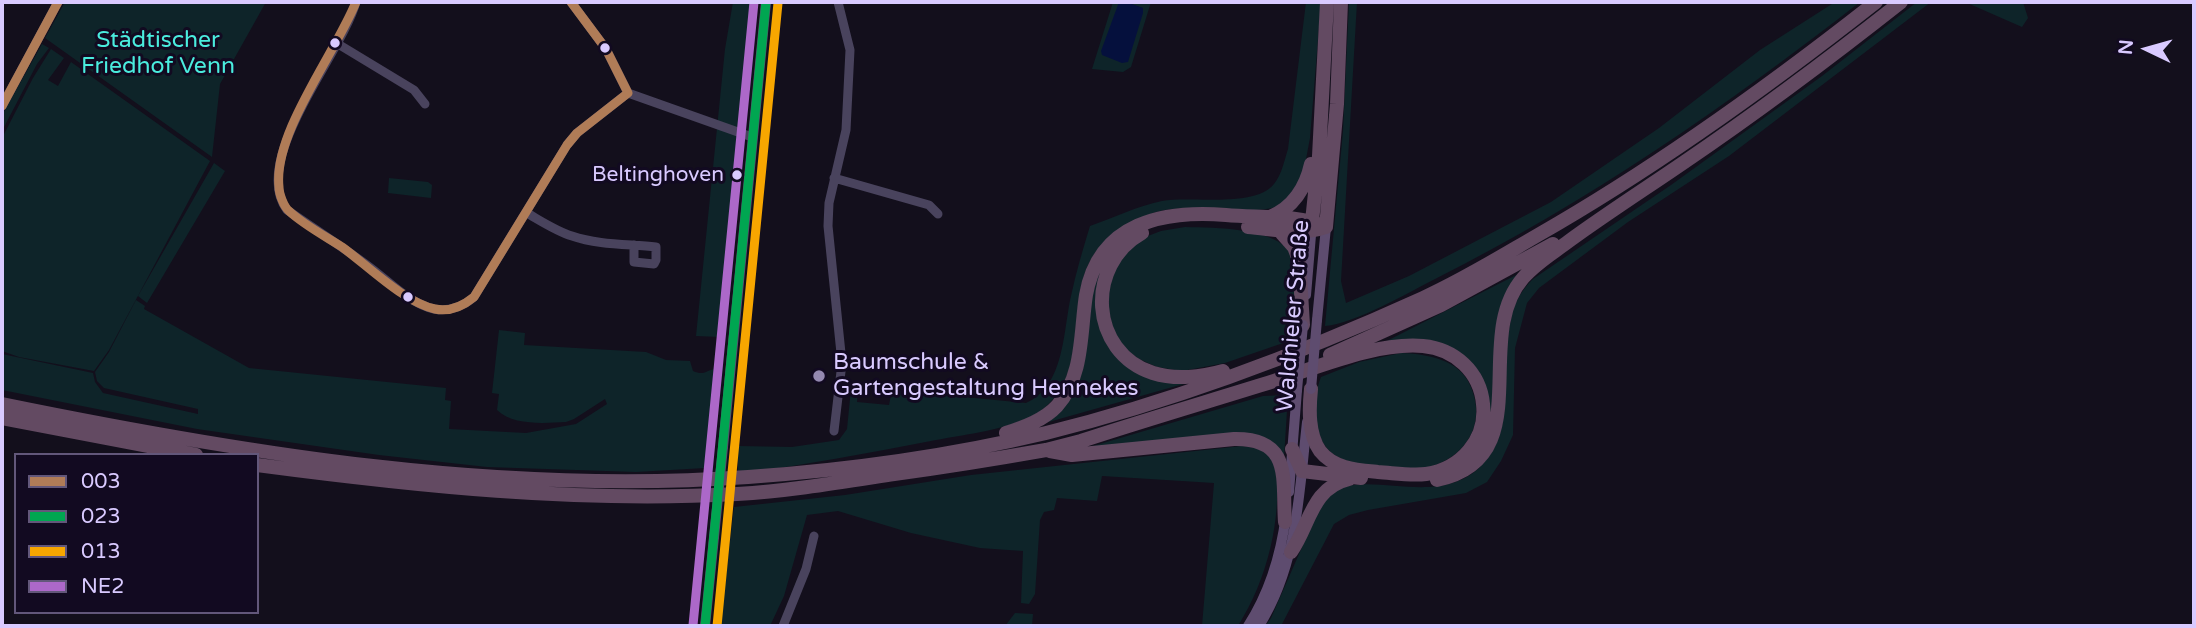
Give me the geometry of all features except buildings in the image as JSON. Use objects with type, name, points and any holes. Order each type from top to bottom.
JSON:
[{"type":"highway","name":"Waldnieler Straße","points":[[1317,227],[1327,2]]},
{"type":"highway","name":"Waldnieler Straße","points":[[1317,227],[1337,104],[1341,2]]},
{"type":"highway","points":[[2,404],[79,421],[297,457],[475,476],[609,480],[744,478],[807,472],[943,453],[1045,433],[1179,394],[1284,355],[1425,297],[1570,217],[1679,148],[1818,48],[1876,2]]},
{"type":"highway","points":[[1292,449],[1302,471],[1359,478],[1430,481],[1447,478],[1472,464],[1489,443],[1498,416],[1502,320],[1510,298],[1531,269],[1603,216],[1764,106],[1901,2]]},
{"type":"highway","points":[[1263,218],[1286,209],[1302,189],[1321,125]]},
{"type":"highway","points":[[943,453],[1026,426],[1056,407],[1071,384],[1078,363],[1090,278],[1097,262],[1114,240],[1147,221],[1166,216],[1210,214],[1263,218],[1317,227]]},
{"type":"highway","points":[[1268,383],[1441,305],[1603,216]]},
{"type":"highway","points":[[1284,355],[1216,373],[1188,377],[1153,373],[1137,366],[1117,348],[1105,326],[1101,307],[1102,285],[1111,262],[1124,246],[1144,231],[1169,224],[1194,222],[1278,229],[1317,227]]},
{"type":"highway","points":[[1278,229],[1293,247],[1298,260],[1310,323]]},
{"type":"highway","points":[[259,465],[417,485],[592,495],[737,494],[828,485],[1046,450],[1349,357],[1395,347],[1424,346],[1450,354],[1471,372],[1480,386],[1484,416],[1481,432],[1473,447],[1462,459],[1449,466],[1436,472],[1417,474],[1367,471],[1341,466],[1329,460],[1321,451],[1311,429],[1306,392]]},
{"type":"highway","points":[[2,418],[186,453]]},
{"type":"highway","points":[[1046,450],[1072,455],[1234,439],[1259,442],[1275,453],[1282,464],[1285,522]]},
{"type":"highway","points":[[1291,552],[1299,541],[1316,501],[1325,491],[1340,481],[1359,478]]},
{"type":"main road","points":[[705,626],[766,2]]},
{"type":"main road","name":"Waldnieler Straße","points":[[1259,626],[1273,600],[1291,552],[1302,471],[1306,392],[1301,356],[1310,323],[1317,227]]},
{"type":"main road","name":"Waldnieler Straße","points":[[1248,626],[1258,611],[1273,574],[1285,522],[1292,449],[1314,350],[1310,323]]},
{"type":"street","points":[[2,106],[58,2]]},
{"type":"street","points":[[356,2],[338,44],[296,114],[285,144],[279,173],[280,200],[287,210],[408,297],[438,309],[452,309],[474,297],[567,145],[577,133],[628,93]]},
{"type":"street","points":[[571,2],[606,49],[628,93],[752,137]]},
{"type":"street","points":[[834,431],[842,363],[828,239],[829,202],[846,130],[850,50],[838,2]]},
{"type":"street","points":[[338,44],[414,90],[425,104]]},
{"type":"street","points":[[834,178],[929,205],[938,214]]},
{"type":"street","points":[[527,213],[572,236],[594,242],[634,245]]},
{"type":"street","points":[[783,626],[806,569],[814,536]]},
{"type":"green space","name":"Städtischer Friedhof Venn","points":[[65,2],[266,2],[220,84],[212,157],[45,38]]},
{"type":"green space","points":[[733,2],[755,2],[738,140],[720,337],[696,336],[725,49]]},
{"type":"green space","points":[[1113,2],[1142,8],[1126,2],[1151,2],[1131,67],[1123,72],[1092,69]]},
{"type":"green space","points":[[1306,2],[1321,2],[1310,138],[1303,175],[1283,205],[1248,210],[1191,208],[1157,212],[1119,232],[1103,245],[1090,261],[1084,275],[1067,376],[1058,393],[1045,408],[1023,420],[986,431],[738,474],[738,446],[792,447],[839,440],[847,429],[851,389],[858,390],[857,402],[889,405],[892,390],[1026,403],[1039,395],[1055,371],[1060,356],[1073,287],[1090,226],[1162,201],[1221,200],[1252,196],[1265,191],[1277,180],[1288,149]]},
{"type":"green space","points":[[1349,2],[1357,2],[1341,281],[1346,303],[1409,276],[1551,202],[1659,128],[1760,50],[1835,2],[1860,2],[1708,115],[1602,185],[1493,249],[1382,306],[1338,324],[1325,326],[1343,131]]},
{"type":"green space","points":[[1917,2],[1931,2],[1729,156],[1628,222],[1539,288],[1527,303],[1515,348],[1513,435],[1487,482],[1466,493],[1368,510],[1349,515],[1334,524],[1281,626],[1265,626],[1271,618],[1320,506],[1330,494],[1345,487],[1362,484],[1442,486],[1461,480],[1479,468],[1495,447],[1502,424],[1509,324],[1517,300],[1533,279],[1671,185],[1822,76]]},
{"type":"green space","points":[[1965,2],[2023,2],[2028,18],[2022,27]]},
{"type":"green space","points":[[42,44],[49,48],[37,64],[2,131],[2,115]]},
{"type":"green space","points":[[51,49],[64,58],[48,80],[58,86],[71,62],[210,161],[109,350],[94,371],[19,357],[2,351],[2,138]]},
{"type":"green space","points":[[214,163],[225,171],[147,303],[138,296]]},
{"type":"green space","points":[[389,178],[428,182],[432,185],[431,198],[388,193]]},
{"type":"green space","points":[[1149,227],[1099,284],[1125,364],[1194,381],[1038,425],[1062,405],[1098,270]]},
{"type":"green space","points":[[1185,227],[1243,231],[1284,245],[1292,254],[1296,311],[1289,341],[1225,363],[1182,371],[1157,367],[1139,359],[1121,346],[1110,322],[1107,287],[1117,264],[1140,239],[1161,231]]},
{"type":"green space","points":[[1522,272],[1497,391],[1487,423],[1459,354],[1375,347]]},
{"type":"green space","points":[[136,300],[145,306],[144,309],[249,368],[446,388],[445,400],[451,401],[449,429],[526,433],[576,424],[607,404],[605,399],[566,422],[520,421],[504,415],[497,410],[499,394],[492,393],[499,330],[525,333],[524,345],[646,352],[666,360],[690,361],[693,371],[697,373],[718,369],[705,468],[636,472],[487,467],[379,455],[197,429],[2,390],[2,354],[93,373],[95,382],[103,393],[198,414],[198,409],[104,388],[97,381],[95,372],[109,352]]},
{"type":"green space","points":[[1401,353],[1441,360],[1465,376],[1475,401],[1476,416],[1473,430],[1466,442],[1457,453],[1444,461],[1413,470],[1359,464],[1347,461],[1328,450],[1318,428],[1316,413],[1321,377],[1359,362]]},
{"type":"green space","points":[[1288,395],[1284,458],[1262,439],[1076,451],[1263,396]]},
{"type":"green space","points":[[1242,446],[1262,449],[1276,463],[1277,505],[1271,548],[1265,568],[1238,626],[1202,626],[1214,483],[1102,476],[1097,501],[1057,498],[1054,510],[1044,512],[1040,520],[1035,594],[1029,604],[1021,603],[1023,551],[980,548],[911,533],[838,511],[807,515],[784,596],[770,626],[720,626],[734,507],[845,495],[971,475]]},
{"type":"green space","points":[[1015,613],[1033,614],[1032,626],[1005,626]]},
{"type":"shaded area","points":[[1119,2],[1143,8],[1128,62],[1122,63],[1102,55],[1101,51]]},
{"type":"transit line","name":"003","points":[[2,106],[58,2]]},
{"type":"transit line","name":"003","points":[[356,2],[295,118],[280,166],[280,193],[285,207],[295,216],[342,247],[399,291],[423,305],[440,310],[451,309],[474,297],[567,145],[577,133],[628,93]]},
{"type":"transit line","name":"003","points":[[571,2],[606,49],[628,93]]},
{"type":"transit line","name":"NE2","points":[[693,625],[754,2]]},
{"type":"transit line","name":"023","points":[[705,626],[766,2]]},
{"type":"transit line","name":"013","points":[[717,626],[778,3]]},
{"type":"place","name":"Beltinghoven","points":[[737,175]]},
{"type":"place","name":"Baumschule & Gartengestaltung Hennekes","points":[[819,376]]}]
